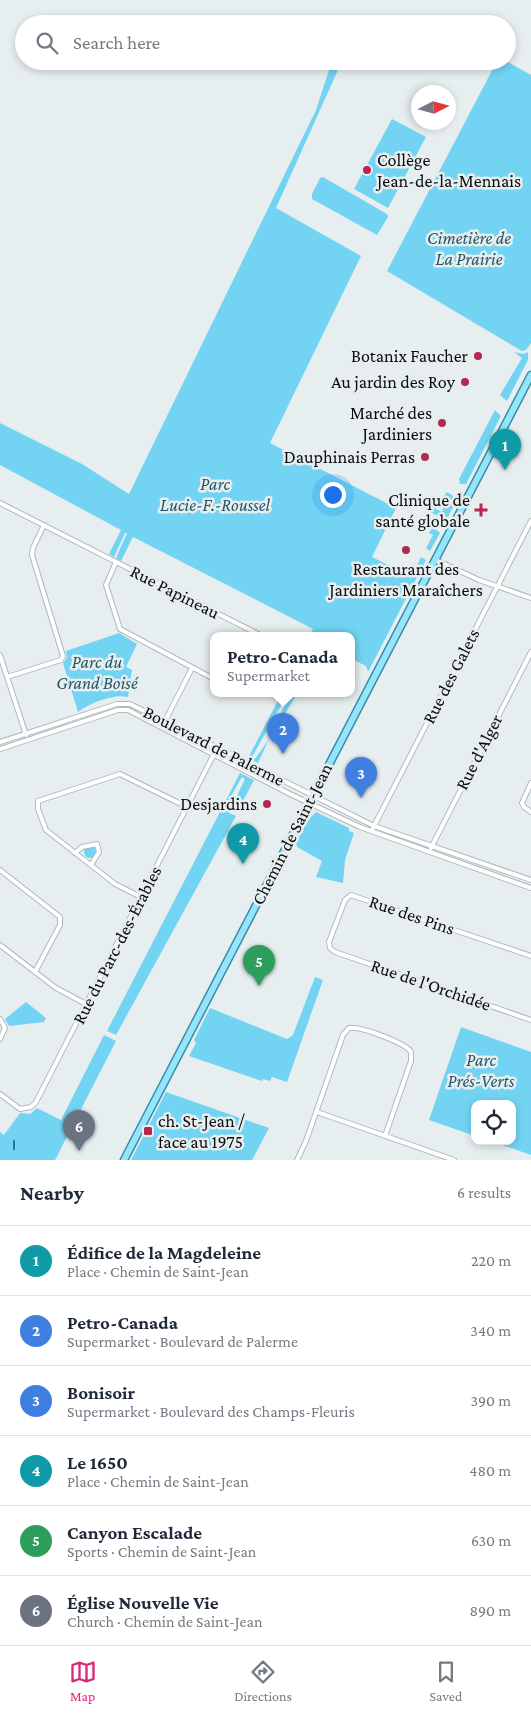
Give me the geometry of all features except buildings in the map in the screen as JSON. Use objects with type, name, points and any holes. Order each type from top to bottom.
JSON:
[{"type":"main road","name":"Chemin de Saint-Jean","points":[[124,1160],[531,375]]},
{"type":"street","name":"Rue Papineau","points":[[0,503],[254,632]]},
{"type":"street","name":"Rue des Galets","points":[[372,832],[531,520]]},
{"type":"street","points":[[7,677],[61,660],[63,656],[32,555],[33,548],[44,525]]},
{"type":"street","points":[[525,532],[531,534]]},
{"type":"street","points":[[436,560],[531,598]]},
{"type":"street","name":"Rue Papineau","points":[[116,562],[106,585],[120,630],[210,677]]},
{"type":"street","name":"Rue d'Alger","points":[[430,852],[529,660],[531,652]]},
{"type":"street","points":[[0,655],[27,740]]},
{"type":"street","points":[[162,727],[192,668]]},
{"type":"street","name":"Boulevard de Palerme","points":[[0,742],[120,703],[132,704],[374,826],[531,880]]},
{"type":"street","name":"Boulevard de Palerme","points":[[0,749],[122,710],[128,710],[308,802],[372,832],[531,888]]},
{"type":"street","name":"Rue du Parc-des-Érables","points":[[0,1094],[20,1109],[28,1108],[35,1104],[217,748]]},
{"type":"street","points":[[141,897],[115,884],[44,828],[37,806],[38,800],[120,774],[187,807]]},
{"type":"street","points":[[531,783],[522,803],[531,812]]},
{"type":"street","points":[[75,853],[82,847],[97,844],[99,852],[91,865]]},
{"type":"street","points":[[0,870],[61,919],[35,972]]},
{"type":"street","name":"Rue des Pins","points":[[332,950],[330,939],[345,900],[351,895],[531,956]]},
{"type":"street","points":[[0,945],[60,991],[86,1004]]},
{"type":"street","name":"Rue de l'Orchidée","points":[[332,950],[531,1020]]},
{"type":"street","points":[[0,1019],[5,1028],[0,1039]]},
{"type":"street","points":[[297,1160],[317,1112],[345,1032],[352,1028],[403,1044],[411,1052],[411,1062],[385,1136]]},
{"type":"street","points":[[317,1112],[454,1160]]},
{"type":"green space","name":"Cimetière de La Prairie","points":[[516,67],[531,75],[531,343],[526,350],[522,351],[387,271],[492,70],[516,70]]},
{"type":"green space","name":"Parc Lucie-F.-Roussel","points":[[329,70],[338,70],[276,208],[361,256],[270,443],[396,508],[372,557],[412,577],[421,557],[426,560],[368,672],[366,666],[355,660],[355,632],[312,632],[313,629],[133,537],[121,561],[116,558],[127,533],[125,533],[114,557],[109,554],[121,530],[0,465],[0,423],[82,464],[129,494],[316,110]]},
{"type":"green space","points":[[392,119],[426,137],[388,208],[354,189]]},
{"type":"green space","points":[[323,177],[387,214],[388,217],[377,235],[312,199],[312,194],[320,178]]},
{"type":"green space","points":[[514,352],[524,354],[528,352],[528,360],[507,401],[500,395],[522,358]]},
{"type":"green space","points":[[495,410],[501,416],[466,484],[460,484],[459,479]]},
{"type":"green space","points":[[447,492],[456,501],[448,517],[442,518],[426,510],[432,496],[436,498],[435,501],[432,500],[430,506],[442,512],[444,505],[439,502]]},
{"type":"green space","points":[[433,527],[440,533],[430,551],[426,548],[433,535],[429,533]]},
{"type":"green space","name":"Parc du Grand Boisé","points":[[119,633],[137,644],[126,667],[132,670],[128,697],[122,696],[102,700],[78,712],[63,663],[67,658],[66,651]]},
{"type":"green space","points":[[280,697],[286,697],[252,757],[255,759],[269,739],[258,763],[248,758]]},
{"type":"green space","points":[[288,697],[295,697],[277,728]]},
{"type":"green space","points":[[240,773],[254,780],[242,803],[235,800],[245,779],[242,777],[230,798],[233,802],[229,813],[236,816],[116,1035],[107,1031]]},
{"type":"green space","points":[[316,812],[349,828],[349,831],[354,833],[345,860],[343,883],[316,877],[322,861],[297,847],[296,843],[307,821]]},
{"type":"green space","points":[[88,846],[92,846],[96,852],[92,858],[88,858],[84,854],[84,850]]},
{"type":"green space","points":[[315,977],[323,980],[287,1082],[272,1077],[270,1081],[263,1079],[262,1081],[189,1056],[196,1043],[194,1040],[210,1008],[287,1039],[293,1035]]},
{"type":"green space","points":[[26,1002],[46,1018],[44,1022],[9,1026],[5,1019]]},
{"type":"green space","name":"Parc Prés-Verts","points":[[461,1027],[531,1052],[531,1155],[502,1145],[516,1145],[516,1100],[471,1100],[471,1135],[429,1120]]},
{"type":"green space","points":[[104,1035],[116,1041],[55,1160],[0,1160],[0,1132],[4,1135],[20,1113],[30,1114],[37,1108],[61,1120]]},
{"type":"green space","points":[[166,1092],[269,1128],[252,1160],[131,1160]]},
{"type":"waterway","points":[[14,1141],[14,1149]]},
{"type":"place","name":"Collège Jean-de-la-Mennais","points":[[367,170]]},
{"type":"place","name":"Botanix Faucher","points":[[478,356]]},
{"type":"place","name":"Au jardin des Roy","points":[[465,382]]},
{"type":"place","name":"Marché des Jardiniers","points":[[442,423]]},
{"type":"place","name":"Dauphinais Perras","points":[[425,457]]},
{"type":"place","name":"Édifice de la Magdeleine","points":[[505,470]]},
{"type":"place","name":"Clinique de santé globale","points":[[481,510]]},
{"type":"place","name":"Restaurant des Jardiniers Maraîchers","points":[[406,550]]},
{"type":"place","name":"Petro-Canada","points":[[283,754]]},
{"type":"place","name":"Bonisoir","points":[[361,798]]},
{"type":"place","name":"Desjardins","points":[[267,804]]},
{"type":"place","name":"Le 1650","points":[[243,864]]},
{"type":"place","name":"Canyon Escalade","points":[[259,986]]},
{"type":"place","name":"ch. St-Jean / face au 1975","points":[[148,1131]]},
{"type":"place","name":"Église Nouvelle Vie","points":[[79,1151]]}]
